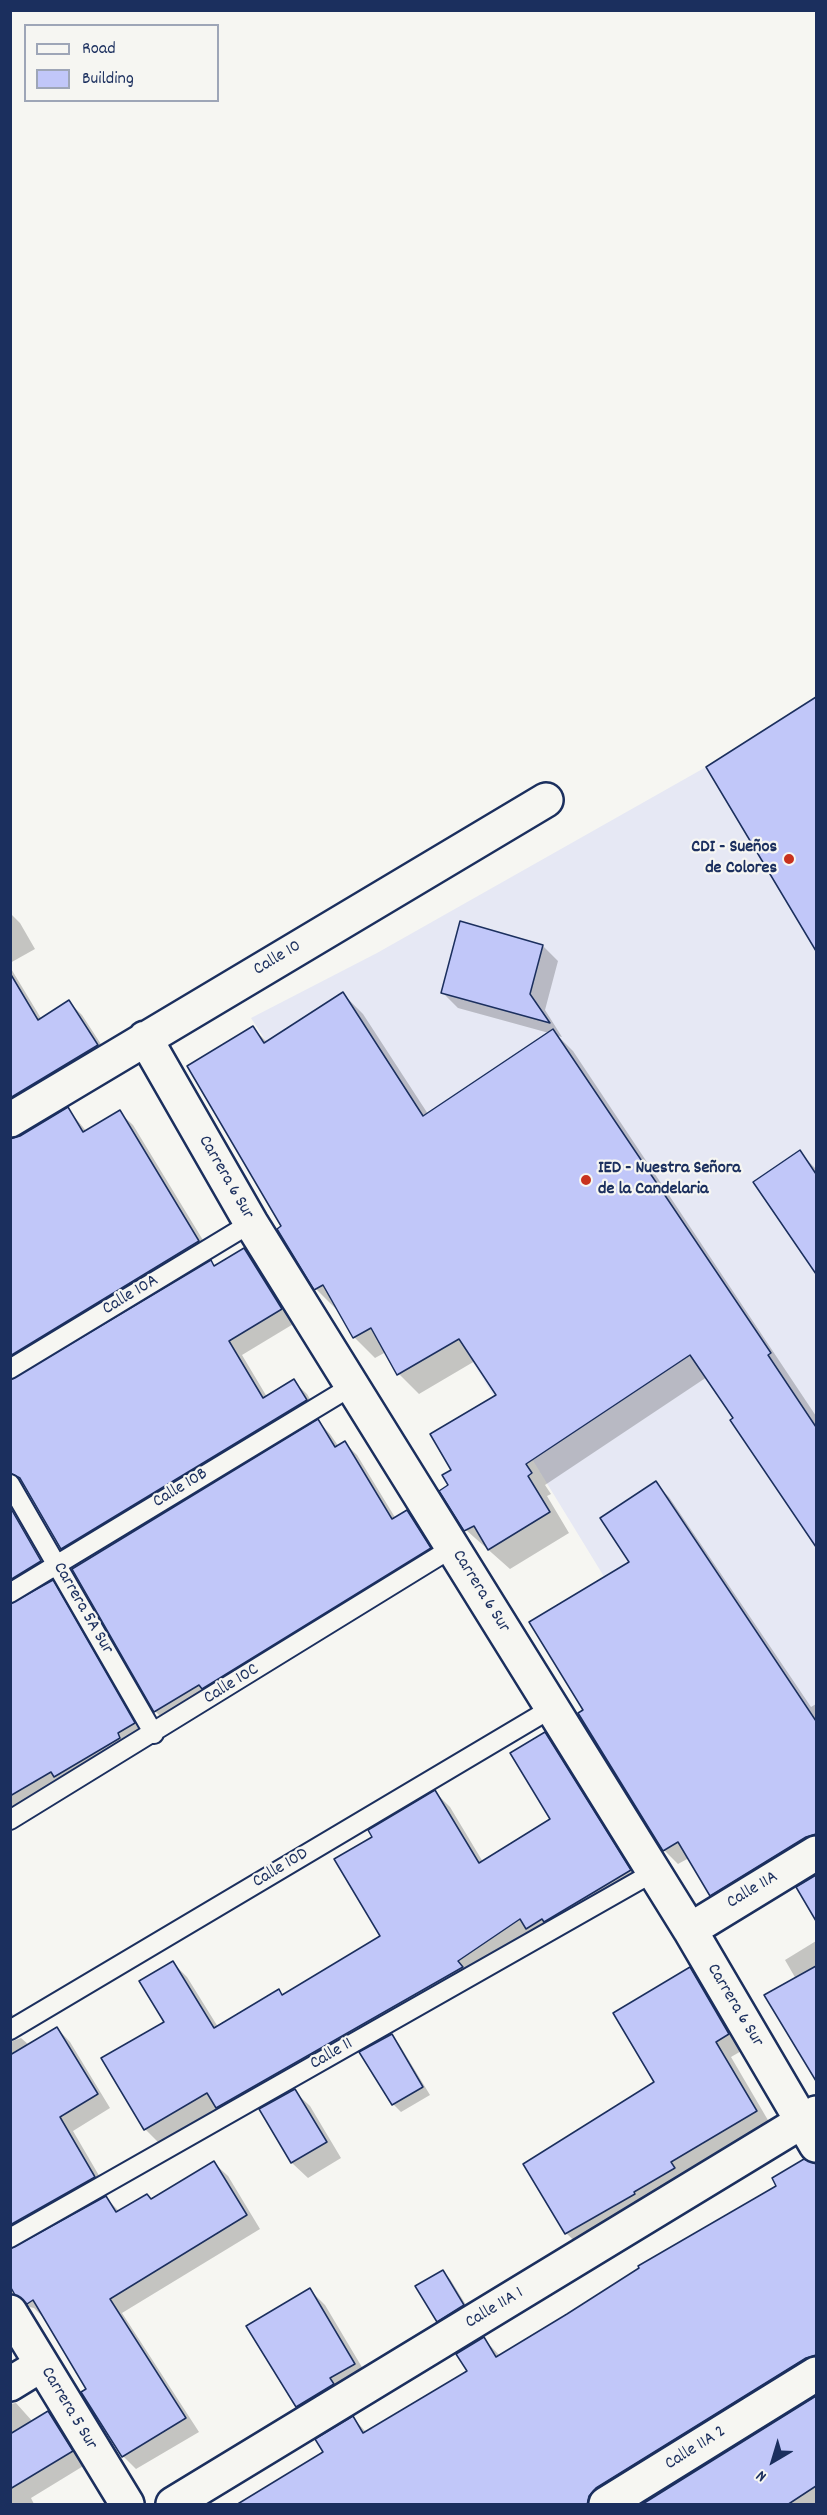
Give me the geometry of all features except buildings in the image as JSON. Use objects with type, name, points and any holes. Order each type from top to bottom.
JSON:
[{"type":"street","name":"Calle 10","points":[[10,1120],[546,800]]},
{"type":"street","name":"Carrera 6 Sur","points":[[145,1038],[251,1222],[812,2126]]},
{"type":"street","name":"Calle 11A","points":[[690,1930],[816,1853]]},
{"type":"street","name":"Calle 11A 1","points":[[173,2505],[812,2126]]},
{"type":"street","name":"Carrera 5 Sur","points":[[10,2312],[127,2505]]},
{"type":"street","points":[[10,2384],[41,2365]]},
{"type":"street","name":"Calle 11A 2","points":[[606,2505],[816,2374]]},
{"type":"lane","name":"Calle 10A","points":[[10,1369],[251,1222]]},
{"type":"lane","name":"Calle 10B","points":[[10,1593],[352,1386]]},
{"type":"lane","name":"Carrera 5A Sur","points":[[10,1484],[154,1734]]},
{"type":"lane","name":"Calle 10C","points":[[10,1820],[154,1734],[452,1548]]},
{"type":"lane","name":"Calle 10D","points":[[10,2030],[552,1708]]},
{"type":"lane","name":"Calle 11","points":[[10,2238],[654,1872]]},
{"type":"shaded area","name":"IED - Nuestra Señora de la Candelaria","points":[[706,767],[816,951],[816,1760],[742,1802],[461,1343],[251,1018],[377,953]]},
{"type":"place","name":"CDI - Sueños de Colores","points":[[789,859]]},
{"type":"place","name":"IED - Nuestra Señora de la Candelaria","points":[[586,1180]]}]
